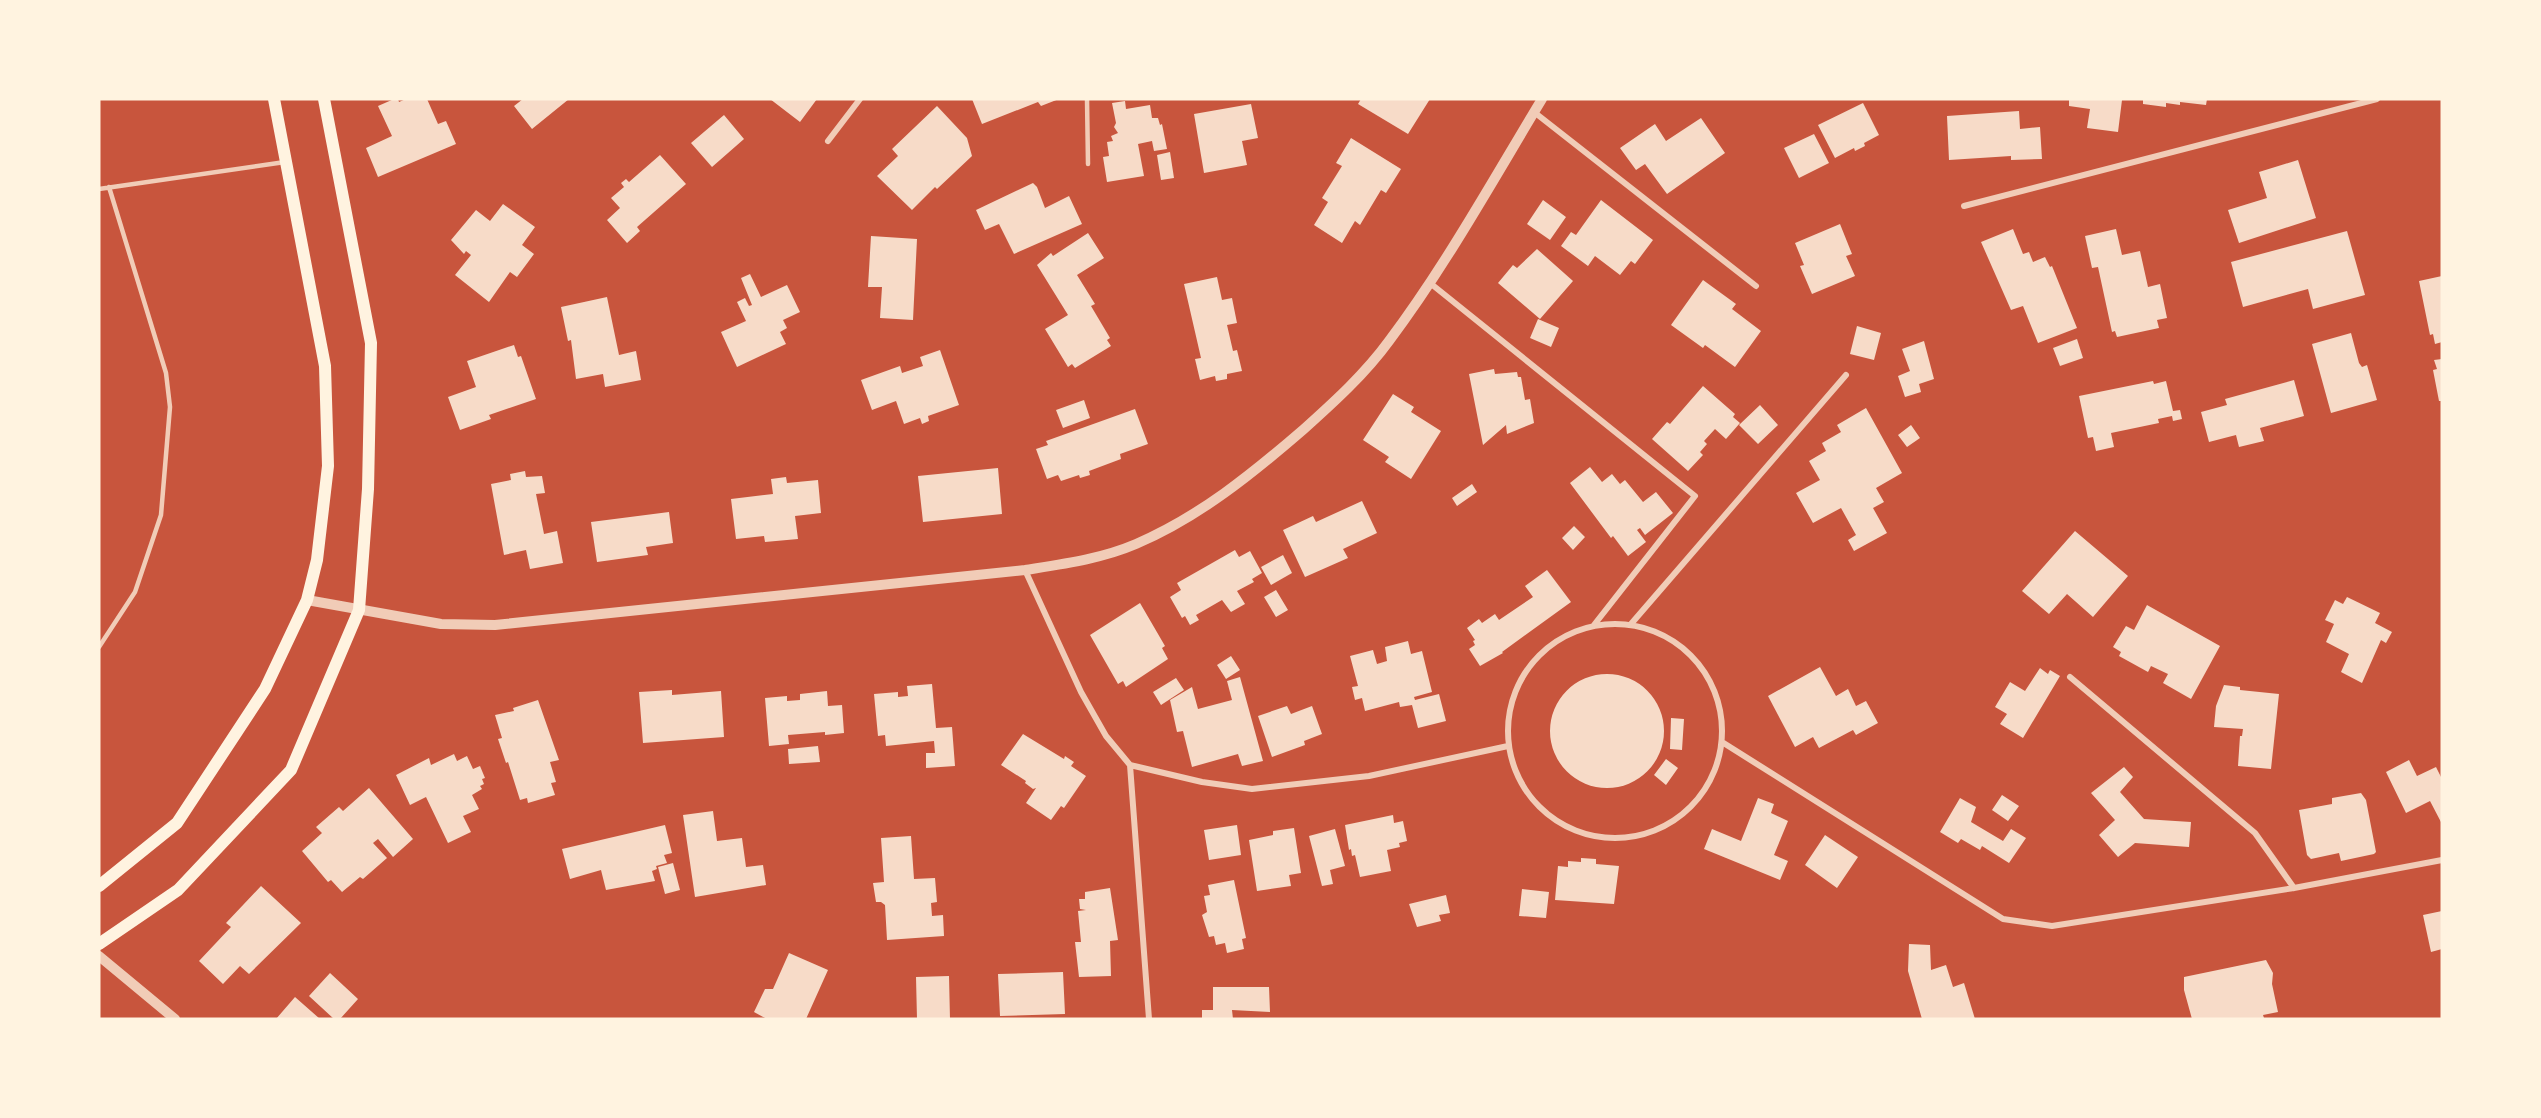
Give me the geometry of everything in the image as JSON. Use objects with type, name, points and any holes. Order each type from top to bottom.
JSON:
[{"type":"main road","points":[[99,886],[177,823],[264,689],[307,600],[317,560],[328,466],[325,366],[274,99]]},
{"type":"main road","points":[[99,944],[178,890],[291,770],[359,610],[368,489],[371,343],[324,99]]},
{"type":"street","points":[[828,141],[860,99]]},
{"type":"street","points":[[307,600],[441,624],[495,625],[1025,570],[1100,557],[1136,544],[1192,516],[1254,472],[1338,398],[1388,343],[1430,283],[1542,99]]},
{"type":"street","points":[[1964,206],[2378,99]]},
{"type":"street","points":[[1534,112],[1756,286]]},
{"type":"street","points":[[1430,283],[1695,496],[1594,625]]},
{"type":"street","points":[[1631,624],[1846,375]]},
{"type":"street","points":[[1025,570],[1081,692],[1106,736],[1130,765],[1149,1019]]},
{"type":"street","points":[[1631,624],[1662,634],[1689,652],[1709,678],[1720,709],[1722,742],[1713,775],[1694,804],[1667,826],[1635,837],[1600,838],[1567,828],[1539,807],[1519,779],[1508,746],[1509,713],[1519,682],[1538,655],[1564,636],[1594,625],[1631,624]]},
{"type":"street","points":[[2070,677],[2255,833],[2295,888]]},
{"type":"street","points":[[1722,742],[2003,919],[2052,926],[2295,888],[2442,860]]},
{"type":"street","points":[[1130,765],[1202,782],[1252,789],[1369,776],[1508,746]]},
{"type":"street","points":[[99,956],[175,1019]]},
{"type":"lane","points":[[1087,99],[1088,164]]},
{"type":"lane","points":[[99,189],[285,162]]},
{"type":"lane","points":[[99,647],[135,592],[161,515],[170,407],[166,373],[109,187]]},
{"type":"building","points":[[398,99],[399,102],[406,99],[427,99],[438,124],[446,121],[456,144],[378,177],[366,148],[392,136],[378,106]]},
{"type":"building","points":[[523,99],[569,99],[532,129],[514,106]]},
{"type":"building","points":[[770,99],[817,99],[800,122]]},
{"type":"building","points":[[972,99],[1059,99],[1041,106],[1038,102],[982,124]]},
{"type":"building","points":[[1361,99],[1430,99],[1408,134],[1358,104]]},
{"type":"building","points":[[2069,99],[2122,100],[2118,132],[2087,128],[2090,109],[2069,106]]},
{"type":"building","points":[[2143,99],[2207,99],[2206,105],[2180,102],[2180,105],[2166,103],[2166,107],[2143,104]]},
{"type":"building","points":[[1125,101],[1126,109],[1150,105],[1152,118],[1158,118],[1160,125],[1162,124],[1167,149],[1154,151],[1152,141],[1138,144],[1144,176],[1107,182],[1103,157],[1109,156],[1107,142],[1113,141],[1111,136],[1118,133],[1114,127],[1116,123],[1112,103]]},
{"type":"building","points":[[1863,103],[1879,135],[1864,143],[1865,146],[1855,151],[1854,148],[1835,158],[1818,125]]},
{"type":"building","points":[[1251,104],[1258,138],[1242,141],[1247,165],[1204,173],[1194,114]]},
{"type":"building","points":[[937,106],[967,138],[972,156],[912,210],[877,176],[898,156],[892,149]]},
{"type":"building","points":[[2019,111],[2020,129],[2040,127],[2042,159],[2011,160],[2011,156],[1949,160],[1947,116]]},
{"type":"building","points":[[724,115],[744,139],[712,167],[691,143]]},
{"type":"building","points":[[1701,118],[1725,153],[1667,194],[1645,164],[1636,170],[1620,148],[1655,124],[1666,141]]},
{"type":"building","points":[[1814,134],[1829,163],[1799,178],[1784,148]]},
{"type":"building","points":[[1351,138],[1401,169],[1386,193],[1381,190],[1360,225],[1355,221],[1342,243],[1314,225],[1328,202],[1322,198],[1342,166],[1336,163]]},
{"type":"building","points":[[1170,152],[1174,178],[1161,180],[1157,155]]},
{"type":"building","points":[[660,155],[686,184],[637,227],[640,231],[627,243],[607,220],[620,208],[611,198],[624,187],[621,183],[626,179],[629,182]]},
{"type":"building","points":[[2298,160],[2316,218],[2239,243],[2228,210],[2267,198],[2259,172]]},
{"type":"building","points":[[1033,183],[1037,187],[1045,208],[1069,196],[1082,224],[1014,254],[999,224],[985,230],[976,210]]},
{"type":"building","points":[[1543,200],[1566,217],[1550,240],[1527,224]]},
{"type":"building","points":[[1601,200],[1653,240],[1635,264],[1631,261],[1620,275],[1595,256],[1588,266],[1561,246],[1571,232],[1576,235]]},
{"type":"building","points":[[503,204],[535,227],[522,245],[534,254],[517,277],[510,272],[489,302],[455,275],[471,255],[466,251],[464,254],[451,240],[476,210],[490,221]]},
{"type":"building","points":[[1840,224],[1852,254],[1846,256],[1855,276],[1812,294],[1800,266],[1804,265],[1795,243]]},
{"type":"building","points":[[2013,229],[2023,254],[2029,252],[2033,262],[2045,257],[2050,267],[2052,266],[2077,328],[2038,343],[2023,306],[2011,310],[1981,242]]},
{"type":"building","points":[[2116,229],[2122,255],[2140,251],[2148,287],[2160,284],[2167,318],[2157,320],[2159,328],[2117,337],[2115,331],[2112,332],[2098,267],[2092,268],[2085,236]]},
{"type":"building","points":[[2347,231],[2365,295],[2313,309],[2308,289],[2243,307],[2231,262]]},
{"type":"building","points":[[1088,233],[1104,258],[1077,275],[1095,304],[1091,306],[1110,338],[1107,340],[1111,346],[1075,368],[1072,364],[1068,367],[1045,329],[1068,315],[1037,265],[1051,253],[1053,256]]},
{"type":"building","points":[[871,236],[917,239],[913,320],[880,318],[882,287],[868,287]]},
{"type":"building","points":[[1537,249],[1573,281],[1540,319],[1498,283],[1513,265],[1517,268]]},
{"type":"building","points":[[750,274],[761,297],[787,285],[800,312],[783,320],[787,328],[780,332],[786,344],[737,367],[721,332],[746,321],[737,302],[745,298],[749,306],[752,305],[741,278]]},
{"type":"building","points":[[2442,276],[2442,342],[2435,344],[2433,334],[2430,335],[2419,281]]},
{"type":"building","points":[[1217,277],[1222,300],[1232,298],[1237,323],[1227,325],[1233,351],[1237,350],[1242,371],[1227,374],[1227,379],[1216,381],[1215,376],[1200,380],[1195,359],[1201,358],[1184,284]]},
{"type":"building","points":[[1703,280],[1736,304],[1732,309],[1761,331],[1735,367],[1705,345],[1703,348],[1671,325]]},
{"type":"building","points":[[607,297],[619,355],[636,351],[641,380],[605,387],[603,374],[576,379],[571,340],[568,341],[561,307]]},
{"type":"building","points":[[1538,319],[1559,328],[1551,347],[1530,338]]},
{"type":"building","points":[[1857,326],[1881,333],[1874,360],[1850,354]]},
{"type":"building","points":[[2351,333],[2359,363],[2362,367],[2367,365],[2377,400],[2331,413],[2312,344]]},
{"type":"building","points":[[2077,339],[2083,358],[2060,366],[2053,348]]},
{"type":"building","points":[[1924,341],[1934,379],[1919,384],[1921,392],[1905,397],[1898,376],[1910,371],[1902,349]]},
{"type":"building","points":[[514,345],[518,357],[521,356],[536,399],[489,415],[491,419],[460,430],[448,397],[476,387],[467,361]]},
{"type":"building","points":[[940,350],[959,405],[928,416],[929,421],[922,424],[920,418],[904,424],[896,401],[872,410],[861,380],[900,366],[902,373],[923,366],[920,357]]},
{"type":"building","points":[[2442,359],[2442,401],[2439,401],[2433,370],[2437,369],[2434,360]]},
{"type":"building","points":[[1494,369],[1495,374],[1517,372],[1518,377],[1521,377],[1525,400],[1530,399],[1534,423],[1507,434],[1506,425],[1483,445],[1469,374]]},
{"type":"building","points":[[2294,380],[2304,416],[2260,428],[2264,441],[2239,447],[2236,435],[2209,442],[2201,412],[2227,405],[2225,399]]},
{"type":"building","points":[[2153,381],[2154,384],[2166,381],[2173,411],[2180,410],[2182,419],[2173,421],[2172,416],[2158,419],[2159,423],[2111,433],[2114,447],[2096,451],[2093,437],[2088,438],[2079,396]]},
{"type":"building","points":[[1703,386],[1735,414],[1733,417],[1740,423],[1726,439],[1715,429],[1704,441],[1707,444],[1700,452],[1703,455],[1688,471],[1652,439],[1667,422],[1670,424]]},
{"type":"building","points":[[1393,394],[1414,407],[1411,412],[1441,431],[1411,479],[1385,462],[1389,457],[1363,440]]},
{"type":"building","points":[[1084,400],[1090,418],[1063,428],[1056,410]]},
{"type":"building","points":[[1760,405],[1778,425],[1758,444],[1739,425]]},
{"type":"building","points":[[1866,408],[1902,473],[1876,488],[1884,502],[1873,508],[1887,533],[1854,551],[1848,540],[1856,535],[1841,508],[1813,523],[1796,493],[1820,480],[1809,461],[1826,451],[1822,443],[1841,432],[1837,425]]},
{"type":"building","points":[[1135,409],[1148,444],[1120,454],[1121,459],[1089,471],[1090,475],[1080,478],[1079,475],[1061,481],[1058,475],[1047,479],[1036,449],[1048,445],[1046,441]]},
{"type":"building","points":[[1911,425],[1920,438],[1907,447],[1898,435]]},
{"type":"building","points":[[1590,467],[1602,482],[1612,474],[1620,484],[1625,480],[1643,502],[1656,492],[1673,513],[1645,535],[1640,528],[1637,530],[1646,542],[1628,556],[1613,536],[1611,538],[1570,483]]},
{"type":"building","points":[[998,468],[1002,514],[923,522],[918,476]]},
{"type":"building","points":[[525,471],[526,477],[542,476],[545,493],[536,494],[544,534],[557,531],[563,563],[530,569],[526,550],[504,555],[491,484],[511,480],[510,474]]},
{"type":"building","points":[[786,477],[787,483],[818,480],[821,513],[795,516],[798,539],[765,542],[764,536],[736,539],[731,499],[773,494],[771,479]]},
{"type":"building","points":[[1472,484],[1477,492],[1457,506],[1452,498]]},
{"type":"building","points":[[1362,501],[1377,533],[1343,549],[1348,558],[1305,577],[1283,530],[1313,516],[1316,522]]},
{"type":"building","points":[[669,512],[673,543],[646,547],[648,555],[597,562],[591,522]]},
{"type":"building","points":[[1574,526],[1585,537],[1573,550],[1562,538]]},
{"type":"building","points":[[2075,531],[2128,576],[2093,617],[2067,594],[2049,614],[2022,591]]},
{"type":"building","points":[[1235,550],[1239,557],[1250,551],[1262,573],[1252,579],[1254,582],[1237,591],[1245,604],[1231,612],[1222,600],[1196,615],[1199,620],[1190,625],[1185,616],[1182,618],[1170,597],[1181,590],[1177,583]]},
{"type":"building","points":[[1283,555],[1292,573],[1271,585],[1261,567]]},
{"type":"building","points":[[1547,570],[1571,602],[1503,653],[1480,666],[1469,649],[1475,645],[1473,641],[1475,640],[1467,628],[1479,619],[1482,623],[1495,614],[1499,620],[1533,597],[1525,586]]},
{"type":"building","points":[[1276,590],[1288,610],[1276,617],[1264,597]]},
{"type":"building","points":[[2347,597],[2380,613],[2375,623],[2392,632],[2386,643],[2381,640],[2362,683],[2341,672],[2349,654],[2326,642],[2334,624],[2325,620],[2335,600],[2343,604]]},
{"type":"building","points":[[1140,603],[1165,646],[1162,648],[1168,659],[1126,687],[1123,681],[1118,684],[1090,635]]},
{"type":"building","points":[[2147,605],[2220,646],[2191,699],[2163,683],[2168,674],[2151,666],[2148,672],[2119,656],[2121,652],[2113,647],[2126,626],[2134,630]]},
{"type":"building","points":[[1408,641],[1411,654],[1422,651],[1432,692],[1414,697],[1415,700],[1439,694],[1446,721],[1418,728],[1412,705],[1400,707],[1399,702],[1365,711],[1362,698],[1355,700],[1352,687],[1358,686],[1350,656],[1373,650],[1377,664],[1387,661],[1385,647]]},
{"type":"building","points":[[1231,656],[1240,670],[1226,679],[1217,665]]},
{"type":"building","points":[[1820,667],[1836,696],[1848,689],[1856,706],[1866,701],[1878,723],[1856,735],[1853,730],[1819,748],[1813,737],[1795,747],[1768,696]]},
{"type":"building","points":[[2040,668],[2048,674],[2050,670],[2060,676],[2023,738],[2000,724],[2007,714],[1995,707],[2010,682],[2025,691]]},
{"type":"building","points":[[1607,674],[1629,678],[1647,691],[1660,709],[1664,731],[1660,753],[1647,771],[1629,784],[1607,788],[1585,784],[1567,771],[1554,753],[1550,731],[1554,709],[1567,691],[1585,678]]},
{"type":"building","points":[[1240,677],[1263,761],[1242,766],[1238,754],[1192,767],[1183,731],[1177,732],[1170,700],[1192,687],[1198,709],[1232,700],[1227,681]]},
{"type":"building","points":[[1176,678],[1184,690],[1161,705],[1153,692]]},
{"type":"building","points":[[932,684],[936,728],[952,727],[955,766],[926,768],[926,753],[935,753],[934,741],[886,746],[885,735],[878,736],[874,694],[898,692],[898,697],[908,696],[907,686]]},
{"type":"building","points":[[2224,685],[2240,687],[2240,690],[2279,694],[2271,769],[2238,766],[2240,736],[2242,736],[2243,729],[2214,727],[2216,706]]},
{"type":"building","points":[[672,690],[672,695],[721,691],[724,737],[643,743],[639,692]]},
{"type":"building","points":[[827,691],[828,706],[842,705],[844,733],[788,735],[789,744],[769,746],[765,698],[787,696],[787,701],[800,700],[800,694]]},
{"type":"building","points":[[538,700],[559,760],[550,762],[556,782],[551,783],[555,795],[528,803],[527,798],[520,800],[508,762],[506,763],[498,739],[502,738],[495,715],[514,711],[513,708]]},
{"type":"building","points":[[1287,706],[1291,714],[1312,706],[1322,734],[1304,741],[1305,745],[1272,757],[1258,716]]},
{"type":"building","points":[[1671,718],[1684,719],[1682,750],[1670,749]]},
{"type":"building","points":[[1023,734],[1064,759],[1065,756],[1074,762],[1071,766],[1086,776],[1064,808],[1061,806],[1051,820],[1026,803],[1036,788],[1033,789],[1025,783],[1026,781],[1001,765]]},
{"type":"building","points":[[818,746],[820,762],[789,764],[788,749]]},
{"type":"building","points":[[454,754],[457,761],[467,756],[473,769],[480,766],[485,778],[482,779],[484,784],[480,786],[482,789],[472,795],[479,809],[463,816],[471,832],[448,843],[426,797],[410,805],[396,775],[429,758],[431,765]]},
{"type":"building","points":[[1666,759],[1678,768],[1666,785],[1654,775]]},
{"type":"building","points":[[2409,760],[2417,776],[2436,767],[2442,779],[2442,824],[2430,801],[2406,813],[2386,772]]},
{"type":"building","points":[[2124,767],[2133,777],[2120,792],[2144,819],[2191,822],[2189,847],[2135,843],[2118,857],[2099,835],[2115,820],[2091,793]]},
{"type":"building","points":[[369,788],[413,839],[393,857],[378,839],[373,843],[387,858],[363,879],[360,877],[342,892],[331,880],[328,882],[302,851],[322,833],[316,827],[339,807],[343,811]]},
{"type":"building","points":[[2361,793],[2366,800],[2376,852],[2341,861],[2339,853],[2311,859],[2307,855],[2299,810],[2332,804],[2332,798]]},
{"type":"building","points":[[2002,795],[2019,806],[2008,821],[1992,810]]},
{"type":"building","points":[[1758,798],[1774,804],[1771,813],[1788,821],[1774,855],[1788,861],[1780,880],[1704,849],[1712,829],[1741,841]]},
{"type":"building","points":[[1960,798],[1976,807],[1971,822],[2003,841],[2011,829],[2026,838],[2009,863],[1982,846],[1980,850],[1961,839],[1958,843],[1940,832]]},
{"type":"building","points":[[713,811],[717,841],[742,838],[746,867],[763,865],[766,885],[695,897],[683,815]]},
{"type":"building","points":[[1393,815],[1394,823],[1403,821],[1407,841],[1399,843],[1400,847],[1387,850],[1391,871],[1360,877],[1355,855],[1352,856],[1351,849],[1349,850],[1345,825]]},
{"type":"building","points":[[665,825],[672,853],[664,855],[667,863],[656,866],[657,869],[652,871],[655,881],[606,890],[601,870],[570,879],[562,849]]},
{"type":"building","points":[[1237,825],[1241,855],[1209,860],[1204,830]]},
{"type":"building","points":[[1294,828],[1301,873],[1289,875],[1291,886],[1257,891],[1249,840],[1273,835],[1273,831]]},
{"type":"building","points":[[1335,829],[1345,866],[1330,870],[1333,884],[1322,886],[1309,836]]},
{"type":"building","points":[[1825,835],[1858,857],[1837,888],[1805,865]]},
{"type":"building","points":[[911,836],[914,879],[935,878],[937,902],[931,903],[932,916],[943,915],[944,936],[887,940],[885,905],[876,902],[873,883],[884,882],[881,838]]},
{"type":"building","points":[[1581,858],[1596,859],[1596,864],[1619,866],[1614,904],[1555,900],[1558,866],[1568,867],[1568,861],[1581,862]]},
{"type":"building","points":[[673,863],[680,890],[665,894],[658,867]]},
{"type":"building","points":[[1234,880],[1246,938],[1242,939],[1244,949],[1227,953],[1225,943],[1216,945],[1214,936],[1209,937],[1202,915],[1207,912],[1204,896],[1210,895],[1208,885]]},
{"type":"building","points":[[261,886],[301,923],[249,974],[240,966],[223,984],[199,961],[231,927],[226,923]]},
{"type":"building","points":[[1110,888],[1118,940],[1110,941],[1111,976],[1079,977],[1075,942],[1081,942],[1078,911],[1086,910],[1080,909],[1079,899],[1085,899],[1085,892]]},
{"type":"building","points":[[1522,889],[1549,892],[1546,918],[1519,916]]},
{"type":"building","points":[[1446,895],[1450,913],[1439,915],[1441,921],[1417,927],[1409,904]]},
{"type":"building","points":[[2442,911],[2442,949],[2431,952],[2423,915]]},
{"type":"building","points":[[1909,944],[1930,945],[1931,970],[1946,965],[1953,987],[1964,983],[1975,1019],[1922,1019],[1908,971]]},
{"type":"building","points":[[789,953],[828,970],[806,1019],[767,1019],[754,1012],[765,989],[773,989]]},
{"type":"building","points":[[2266,960],[2273,973],[2272,984],[2278,1012],[2263,1015],[2264,1018],[2259,1019],[2192,1019],[2184,990],[2184,977]]},
{"type":"building","points":[[1063,972],[1065,1014],[1000,1016],[998,974]]},
{"type":"building","points":[[330,973],[358,999],[340,1019],[334,1019],[309,996]]},
{"type":"building","points":[[949,976],[950,1019],[917,1019],[916,977]]},
{"type":"building","points":[[1213,987],[1269,987],[1270,1012],[1232,1010],[1233,1019],[1202,1019],[1202,1010],[1213,1010]]},
{"type":"building","points":[[295,997],[320,1019],[276,1019]]}]
